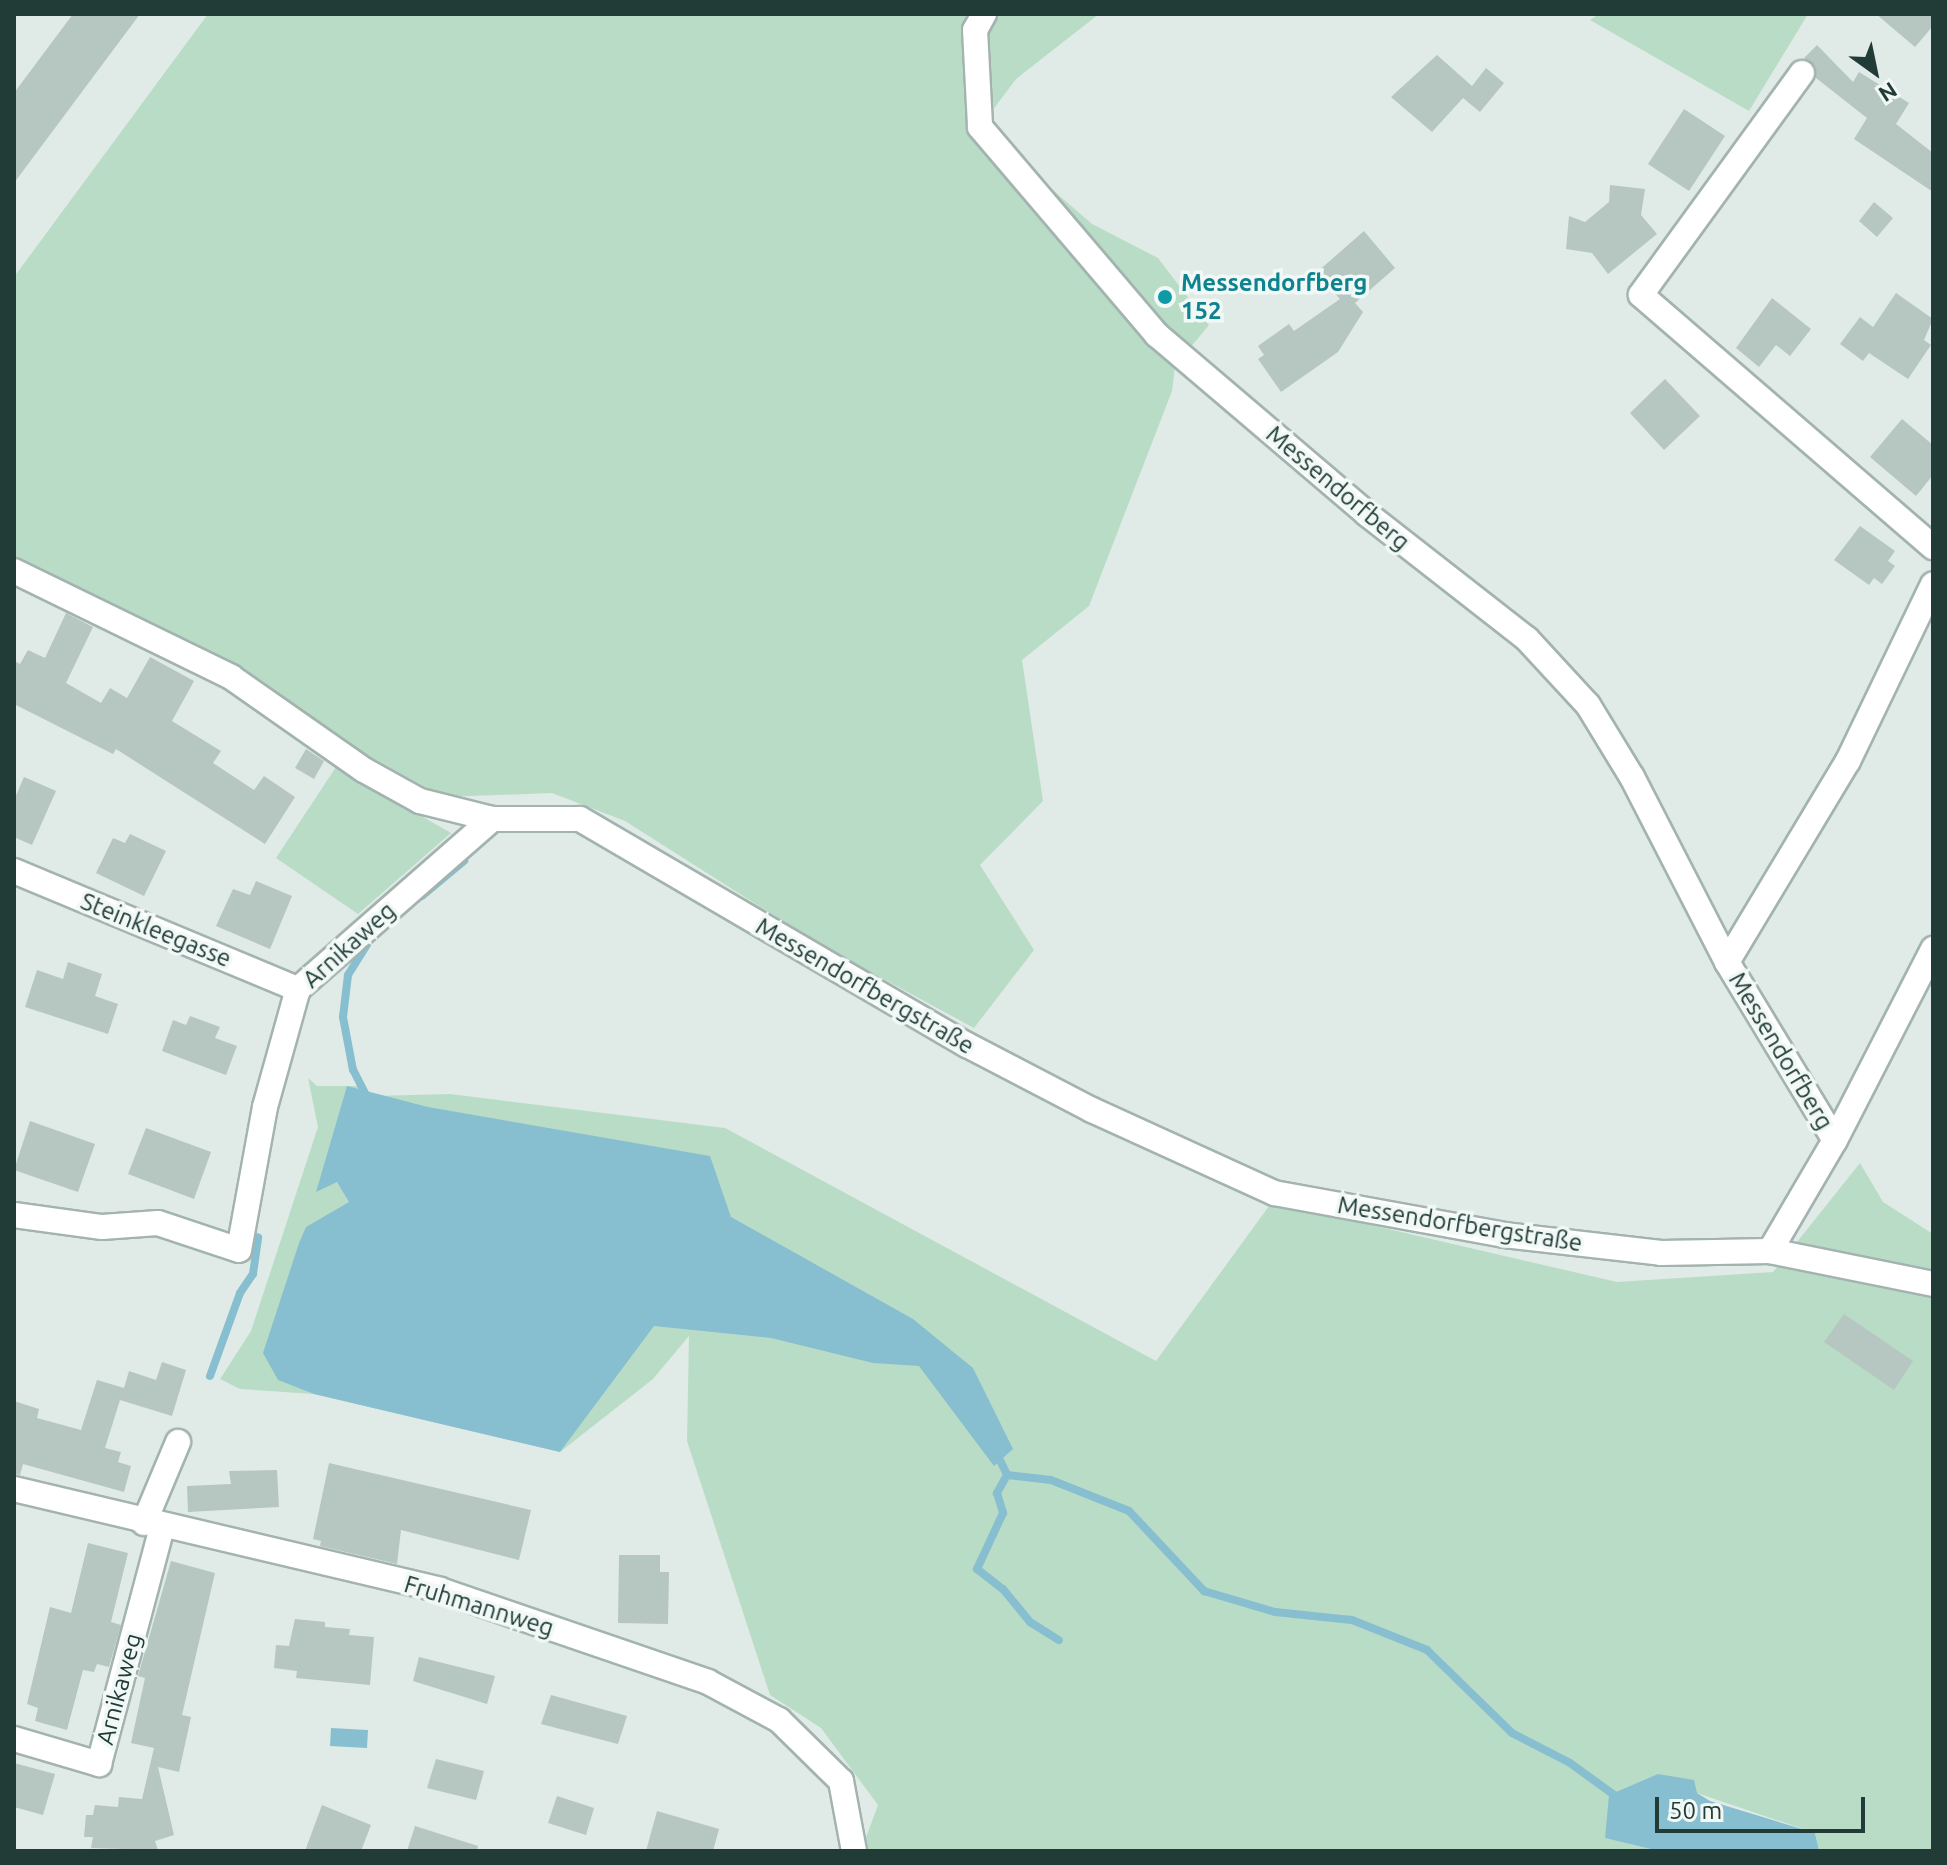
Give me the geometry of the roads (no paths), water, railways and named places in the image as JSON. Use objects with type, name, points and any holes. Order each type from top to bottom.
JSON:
[{"type":"street","name":"Messendorfberg","points":[[984,14],[975,30],[980,127],[1157,335],[1367,514],[1527,639],[1588,705],[1632,777],[1727,962],[1835,1140]]},
{"type":"street","points":[[1802,73],[1641,295],[1933,547]]},
{"type":"street","name":"Messendorfbergstraße","points":[[14,571],[231,677],[364,770],[420,801],[492,819],[580,819],[967,1045],[1092,1110],[1274,1193],[1535,1239],[1661,1253],[1770,1251]]},
{"type":"street","name":"Messendorfberg","points":[[1727,962],[1848,761],[1933,584]]},
{"type":"street","name":"Arnikaweg","points":[[14,1215],[102,1227],[158,1223],[239,1250],[265,1107],[298,989],[492,819]]},
{"type":"street","name":"Steinkleegasse","points":[[14,871],[298,989]]},
{"type":"street","name":"Messendorfberg","points":[[1770,1251],[1835,1140],[1933,949]]},
{"type":"street","points":[[1770,1251],[1933,1284]]},
{"type":"street","name":"Arnikaweg","points":[[14,1739],[99,1764],[153,1525],[178,1442]]},
{"type":"street","name":"Fruhmannweg","points":[[14,1489],[153,1525],[440,1590],[708,1682],[779,1720],[841,1781],[854,1851]]},
{"type":"water","points":[[347,1086],[428,1107],[710,1156],[731,1217],[913,1319],[973,1368],[1013,1449],[994,1466],[919,1366],[873,1363],[771,1338],[654,1326],[560,1452],[314,1394],[278,1380],[263,1353],[299,1243],[306,1227],[349,1202],[337,1182],[316,1192]]},
{"type":"water","points":[[331,1728],[368,1730],[367,1748],[330,1746]]},
{"type":"water","points":[[1658,1774],[1694,1780],[1697,1793],[1710,1801],[1815,1833],[1819,1851],[1659,1851],[1605,1838],[1609,1795]]},
{"type":"waterway","points":[[422,896],[464,861]]},
{"type":"waterway","points":[[367,1097],[353,1070],[343,1017],[348,975],[369,942]]},
{"type":"waterway","points":[[210,1376],[240,1293],[253,1274],[258,1237]]},
{"type":"waterway","points":[[996,1452],[1007,1475],[1051,1480],[1129,1511],[1204,1591],[1275,1612],[1352,1620],[1427,1650],[1512,1733],[1570,1763],[1617,1797]]},
{"type":"waterway","points":[[1007,1475],[997,1493],[1003,1513],[977,1569],[1003,1589],[1030,1622],[1059,1640]]},
{"type":"place","name":"Messendorfberg 152","points":[[1165,297]]}]
